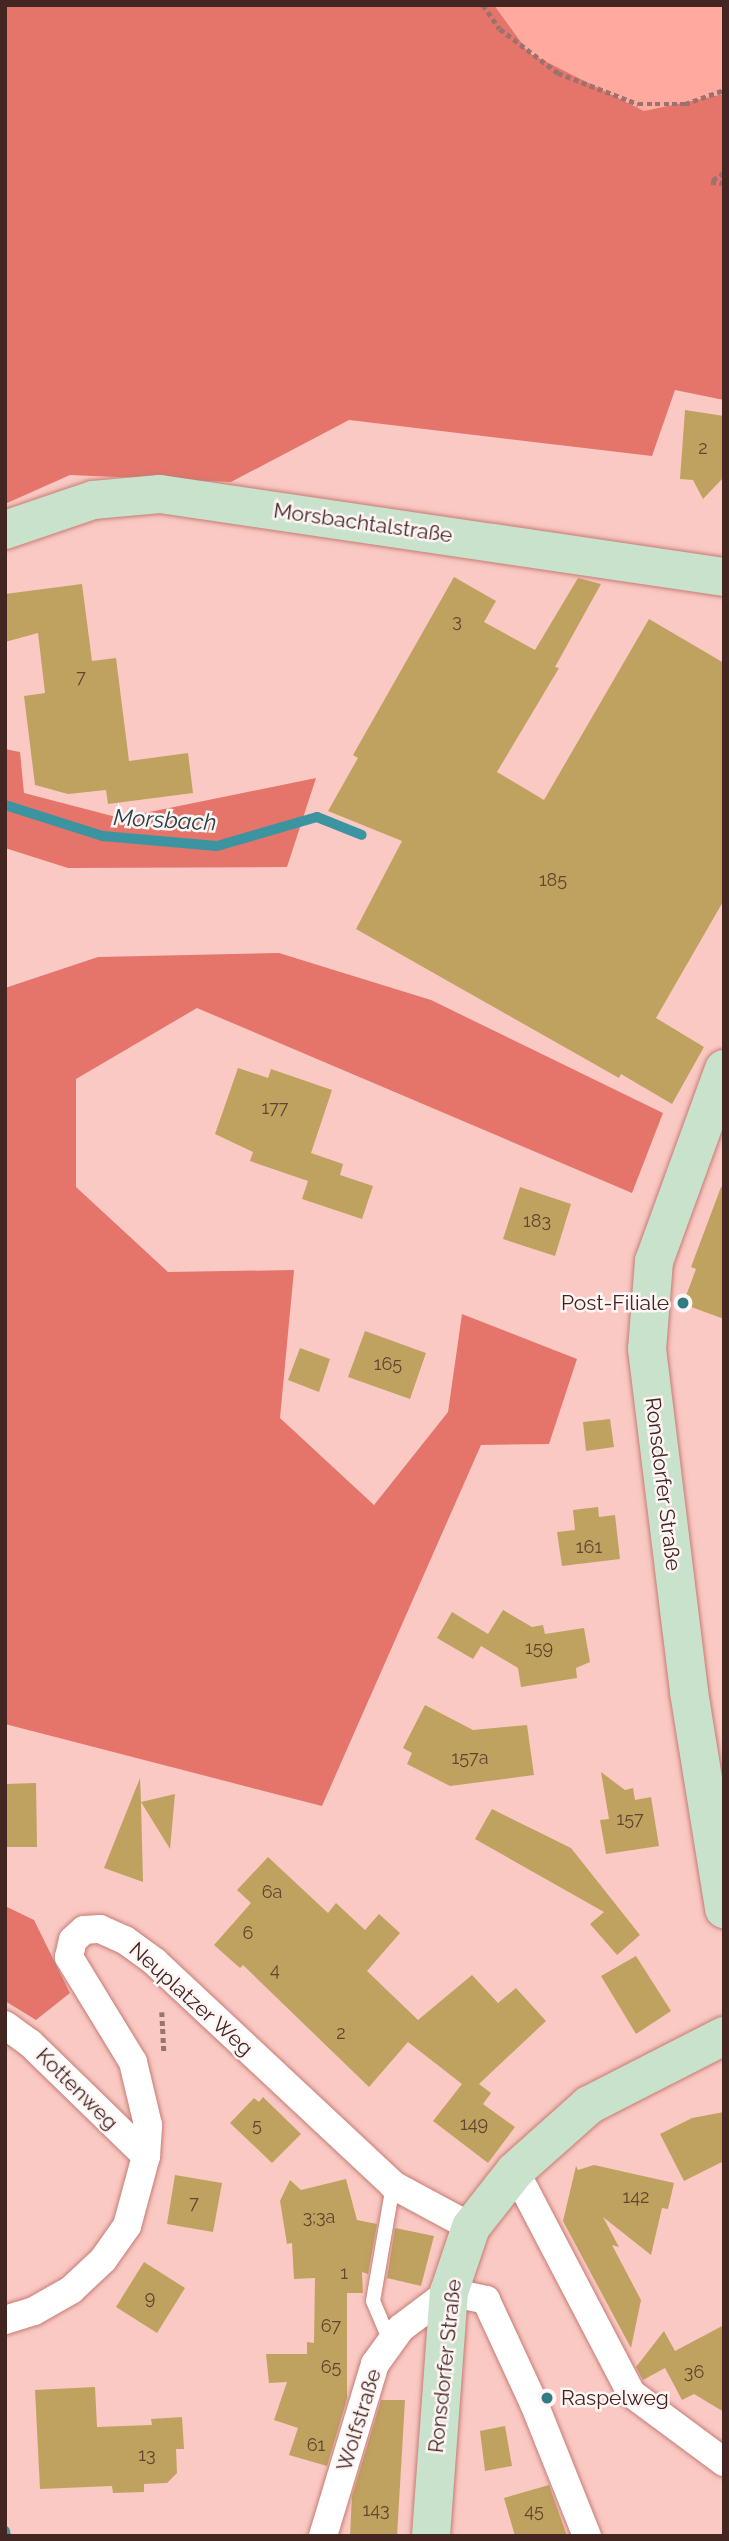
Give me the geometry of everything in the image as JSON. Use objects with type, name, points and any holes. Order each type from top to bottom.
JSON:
[{"type":"main road","name":"Morsbachtalstraße","points":[[5,530],[93,500],[160,494],[724,577]]},
{"type":"main road","name":"Ronsdorfer Straße","points":[[724,1069],[654,1261],[647,1349],[689,1692],[724,1909]]},
{"type":"main road","name":"Ronsdorfer Straße","points":[[431,2536],[449,2292],[471,2227],[515,2171],[589,2105],[724,2036]]},
{"type":"street","name":"Neuplatzer Weg","points":[[5,2320],[34,2311],[71,2290],[103,2260],[127,2226],[146,2156],[148,2125],[133,2062],[69,1957],[73,1940],[84,1930],[100,1930],[125,1940],[155,1962],[393,2185],[471,2227]]},
{"type":"street","name":"Kottenweg","points":[[5,2025],[30,2043],[146,2156]]},
{"type":"street","points":[[515,2171],[631,2393],[724,2462]]},
{"type":"street","points":[[449,2292],[486,2300],[536,2406],[587,2536]]},
{"type":"street","name":"Wolfstraße","points":[[323,2536],[375,2364],[390,2341],[449,2292]]},
{"type":"lane","points":[[390,2341],[373,2301],[393,2185]]},
{"type":"path","points":[[483,5],[500,29],[558,73],[638,104],[685,104],[723,91]]},
{"type":"path","points":[[724,173],[711,182],[724,183]]},
{"type":"shaded area","points":[[5,5],[494,5],[529,53],[644,111],[724,94],[724,400],[675,390],[652,456],[349,420],[231,482],[70,475],[5,504]]},
{"type":"shaded area","points":[[494,5],[724,5],[724,94],[644,111],[529,53]]},
{"type":"shaded area","points":[[5,749],[20,752],[24,793],[120,818],[316,778],[287,867],[68,868],[5,848]]},
{"type":"shaded area","points":[[279,953],[431,1000],[663,1113],[632,1193],[197,1008],[76,1079],[76,1187],[168,1272],[294,1270],[280,1418],[374,1505],[448,1412],[462,1314],[577,1359],[549,1444],[481,1445],[322,1806],[5,1724],[5,988],[98,957]]},
{"type":"shaded area","points":[[5,1906],[34,1920],[70,1993],[36,2020],[5,2001]]},
{"type":"building","points":[[685,410],[724,416],[724,477],[703,499],[693,480],[680,479]]},
{"type":"building","points":[[454,577],[496,601],[484,622],[535,650],[578,578],[601,584],[555,667],[559,668],[497,772],[544,800],[649,619],[724,663],[724,900],[656,1018],[704,1047],[672,1104],[621,1074],[619,1078],[356,929],[402,841],[328,811],[358,758],[353,755]]},
{"type":"building","points":[[82,584],[92,661],[116,658],[129,761],[188,753],[193,793],[108,804],[106,790],[68,794],[35,785],[24,696],[45,693],[38,633],[5,642],[5,594]]},
{"type":"building","points":[[238,1068],[268,1078],[271,1069],[332,1090],[311,1153],[343,1164],[340,1175],[373,1186],[362,1219],[302,1199],[308,1181],[250,1161],[253,1152],[215,1134]]},
{"type":"building","points":[[520,1187],[571,1204],[555,1256],[503,1239]]},
{"type":"building","points":[[721,1187],[724,1188],[724,1319],[683,1304],[696,1269],[691,1267]]},
{"type":"building","points":[[365,1331],[426,1353],[410,1399],[348,1377]]},
{"type":"building","points":[[300,1348],[330,1359],[319,1392],[288,1380]]},
{"type":"building","points":[[610,1419],[614,1447],[586,1451],[583,1422]]},
{"type":"building","points":[[598,1507],[599,1517],[615,1515],[620,1559],[562,1566],[557,1532],[575,1530],[573,1510]]},
{"type":"building","points":[[503,1610],[532,1627],[543,1625],[545,1634],[584,1628],[590,1662],[576,1668],[577,1678],[521,1687],[518,1668],[481,1646],[473,1659],[437,1638],[452,1612],[488,1634]]},
{"type":"building","points":[[425,1705],[473,1730],[527,1725],[534,1775],[450,1786],[407,1764],[412,1753],[403,1748]]},
{"type":"building","points":[[601,1772],[625,1790],[633,1788],[635,1800],[651,1797],[659,1846],[606,1854],[600,1820],[609,1819]]},
{"type":"building","points":[[140,1778],[141,1802],[143,1882],[104,1868]]},
{"type":"building","points":[[36,1783],[37,1847],[5,1847],[5,1784]]},
{"type":"building","points":[[175,1794],[170,1849],[141,1802]]},
{"type":"building","points":[[492,1809],[571,1848],[640,1935],[617,1955],[590,1924],[604,1912],[475,1839]]},
{"type":"building","points":[[268,1857],[328,1913],[336,1903],[365,1930],[379,1914],[400,1933],[367,1971],[418,2020],[472,1975],[498,2003],[516,1988],[546,2021],[479,2084],[491,2093],[483,2104],[515,2127],[488,2163],[433,2121],[462,2084],[408,2042],[369,2087],[243,1965],[240,1968],[214,1945],[251,1903],[237,1890]]},
{"type":"building","points":[[636,1956],[671,2011],[636,2034],[601,1976]]},
{"type":"building","points":[[263,2097],[301,2134],[272,2163],[230,2123],[254,2098],[259,2102]]},
{"type":"building","points":[[724,2112],[724,2161],[684,2181],[660,2134],[692,2118]]},
{"type":"building","points":[[594,2165],[674,2183],[668,2209],[662,2208],[651,2255],[603,2217],[619,2247],[612,2245],[641,2300],[631,2348],[563,2221],[576,2166],[578,2170]]},
{"type":"building","points":[[175,2175],[222,2183],[213,2232],[167,2224]]},
{"type":"building","points":[[346,2179],[357,2220],[377,2224],[368,2274],[362,2272],[363,2293],[347,2293],[347,2399],[327,2466],[289,2455],[298,2428],[274,2420],[287,2382],[269,2383],[266,2354],[307,2354],[307,2342],[314,2343],[315,2278],[294,2279],[292,2243],[287,2244],[280,2201],[290,2180],[301,2190]]},
{"type":"building","points":[[395,2228],[434,2236],[421,2286],[387,2278]]},
{"type":"building","points":[[144,2262],[185,2288],[157,2333],[116,2307]]},
{"type":"building","points":[[724,2325],[724,2412],[694,2394],[682,2400],[665,2368],[643,2380],[636,2367],[664,2331],[675,2351]]},
{"type":"building","points":[[95,2387],[97,2427],[152,2425],[151,2419],[182,2417],[184,2449],[176,2449],[177,2473],[167,2483],[144,2484],[144,2492],[113,2493],[112,2486],[40,2489],[35,2390]]},
{"type":"building","points":[[381,2400],[405,2400],[397,2536],[350,2536],[352,2496]]},
{"type":"building","points":[[505,2426],[512,2466],[485,2471],[480,2431]]},
{"type":"building","points":[[549,2485],[567,2536],[515,2536],[504,2498]]},
{"type":"waterway","name":"Morsbach","points":[[5,805],[103,836],[217,846],[317,817],[362,835]]},
{"type":"waterway","points":[[5,2531],[6,2536]]},
{"type":"place","name":"Post-Filiale","points":[[683,1303]]},
{"type":"place","name":"Raspelweg","points":[[547,2398]]}]
